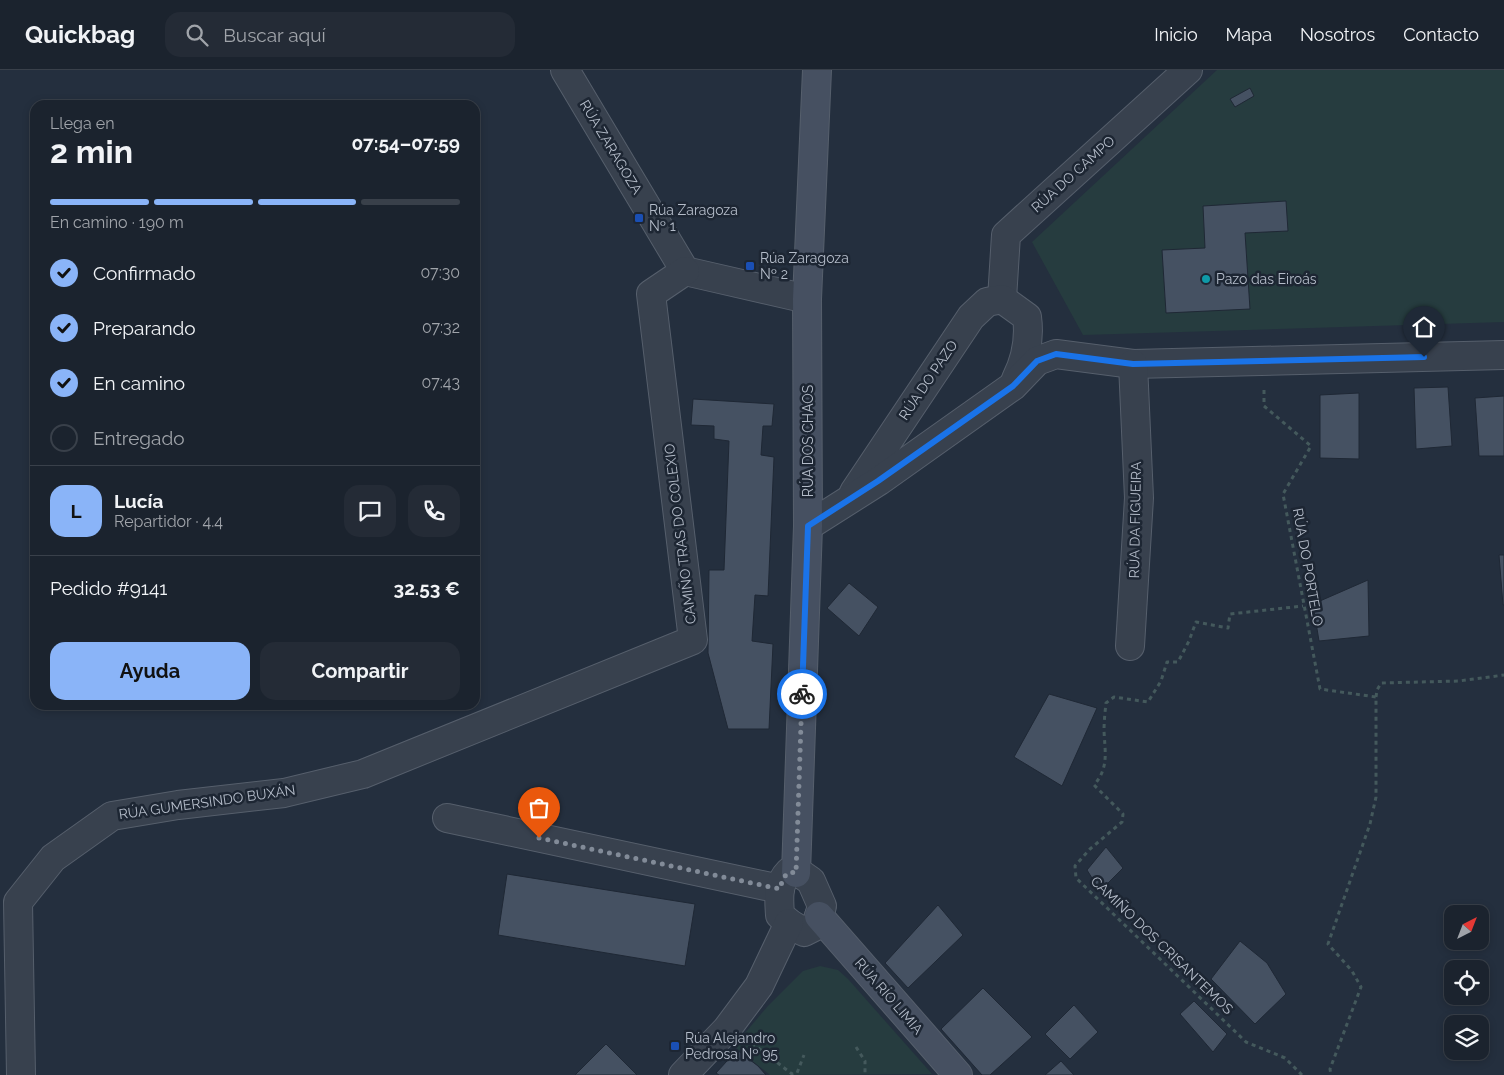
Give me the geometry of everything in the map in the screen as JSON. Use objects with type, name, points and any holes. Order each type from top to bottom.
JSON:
[{"type":"street","name":"RÚA ZARAGOZA","points":[[565,70],[685,271]]},
{"type":"street","name":"RÚA DOS CHAOS","points":[[788,881],[808,526],[808,299],[817,70]]},
{"type":"street","name":"RÚA DO CAMPO","points":[[1002,299],[1006,235],[1188,70]]},
{"type":"street","points":[[685,271],[808,299]]},
{"type":"street","name":"CAMIÑO TRAS DO COLEXIO","points":[[363,774],[693,640],[651,294],[685,271]]},
{"type":"street","points":[[1002,299],[1078,357]]},
{"type":"street","name":"RÚA DO PAZO","points":[[849,500],[971,317],[987,302],[1002,299]]},
{"type":"street","name":"RÚA DO PAZO","points":[[1013,386],[1025,362],[1029,330],[1027,317]]},
{"type":"street","name":"RÚA DO PAZO","points":[[808,526],[849,500],[1013,386],[1037,361],[1056,354],[1133,364],[1504,355]]},
{"type":"street","name":"RÚA DA FIGUEIRA","points":[[1130,646],[1139,498],[1133,364]]},
{"type":"street","name":"RÚA GUMERSINDO BUXÁN","points":[[21,1075],[18,902],[54,858],[112,816],[178,805],[284,793],[363,774]]},
{"type":"street","points":[[446,818],[788,881],[812,880],[822,906],[816,926],[804,932],[780,915],[788,881]]},
{"type":"street","name":"RÚA RÍO LIMIA","points":[[819,916],[958,1075]]},
{"type":"street","points":[[683,1075],[727,1029],[753,993],[789,923]]},
{"type":"path","name":"RÚA DO PORTELO","points":[[1265,360],[1264,406],[1311,446],[1283,494],[1320,689],[1376,697]]},
{"type":"path","name":"CAMIÑO DOS CRISANTEMOS","points":[[1302,1075],[1285,1058],[1246,1042],[1076,878],[1075,866],[1090,849],[1122,822],[1123,814],[1094,785],[1102,776],[1107,757],[1104,730],[1106,702],[1114,697],[1148,702],[1161,681],[1166,662],[1178,662],[1190,641],[1196,622],[1228,628],[1230,614],[1303,606]]},
{"type":"path","points":[[1331,1075],[1330,1069],[1361,987],[1352,971],[1328,944],[1370,824],[1376,797],[1377,690],[1381,683],[1459,680],[1504,675]]},
{"type":"path","points":[[752,1043],[792,1074],[797,1073],[804,1054]]},
{"type":"path","points":[[856,1047],[865,1061],[865,1075]]},
{"type":"green space","points":[[1217,70],[1504,70],[1504,322],[1083,335],[1032,242]]},
{"type":"green space","points":[[820,966],[838,970],[848,979],[932,1074],[770,1075],[734,1046],[767,1007],[803,971]]},
{"type":"building","points":[[1250,88],[1254,96],[1235,107],[1230,99]]},
{"type":"building","name":"Pazo das Eiroás","points":[[1286,201],[1288,231],[1245,233],[1250,309],[1166,313],[1162,250],[1205,248],[1203,206]]},
{"type":"building","points":[[1448,387],[1452,446],[1416,449],[1414,388]]},
{"type":"building","points":[[1359,393],[1359,459],[1320,458],[1320,395]]},
{"type":"building","points":[[1504,396],[1504,456],[1479,456],[1475,398]]},
{"type":"building","points":[[693,399],[774,404],[772,426],[763,426],[761,455],[774,457],[768,596],[755,595],[752,641],[773,644],[769,729],[728,729],[708,653],[709,570],[724,570],[729,441],[714,439],[714,426],[691,425]]},
{"type":"building","points":[[1499,555],[1504,555],[1504,605],[1503,605]]},
{"type":"building","points":[[1368,580],[1369,636],[1319,641],[1313,604]]},
{"type":"building","points":[[849,583],[878,607],[859,636],[827,608]]},
{"type":"building","points":[[1049,694],[1097,708],[1062,786],[1014,757]]},
{"type":"building","points":[[1106,847],[1123,868],[1100,891],[1087,870]]},
{"type":"building","points":[[507,874],[695,904],[685,966],[498,935]]},
{"type":"building","points":[[938,905],[963,935],[908,988],[885,963]]},
{"type":"building","points":[[1240,941],[1267,963],[1286,994],[1255,1024],[1211,979]]},
{"type":"building","points":[[983,988],[1032,1037],[990,1075],[982,1075],[941,1029]]},
{"type":"building","points":[[1194,1001],[1227,1034],[1213,1052],[1180,1014]]},
{"type":"building","points":[[1074,1005],[1098,1032],[1070,1059],[1045,1034]]},
{"type":"building","points":[[606,1044],[637,1075],[575,1075]]},
{"type":"building","points":[[737,1050],[758,1066],[766,1075],[719,1075],[716,1073]]},
{"type":"building","points":[[1061,1061],[1074,1075],[1045,1075]]},
{"type":"way so far","points":[[539,838],[780,889],[783,878],[789,872],[796,873],[802,694]]},
{"type":"place","name":"Rúa Zaragoza Nº 1","points":[[639,218]]},
{"type":"place","name":"Rúa Zaragoza Nº 2","points":[[750,266]]},
{"type":"place","name":"Pazo das Eiroás","points":[[1206,279]]},
{"type":"place","name":"Rúa Alejandro Pedrosa Nº 95","points":[[675,1046]]},
{"type":"route","points":[[802,694],[808,526],[878,481],[1013,386],[1037,361],[1056,354],[1133,364],[1424,357]]}]
